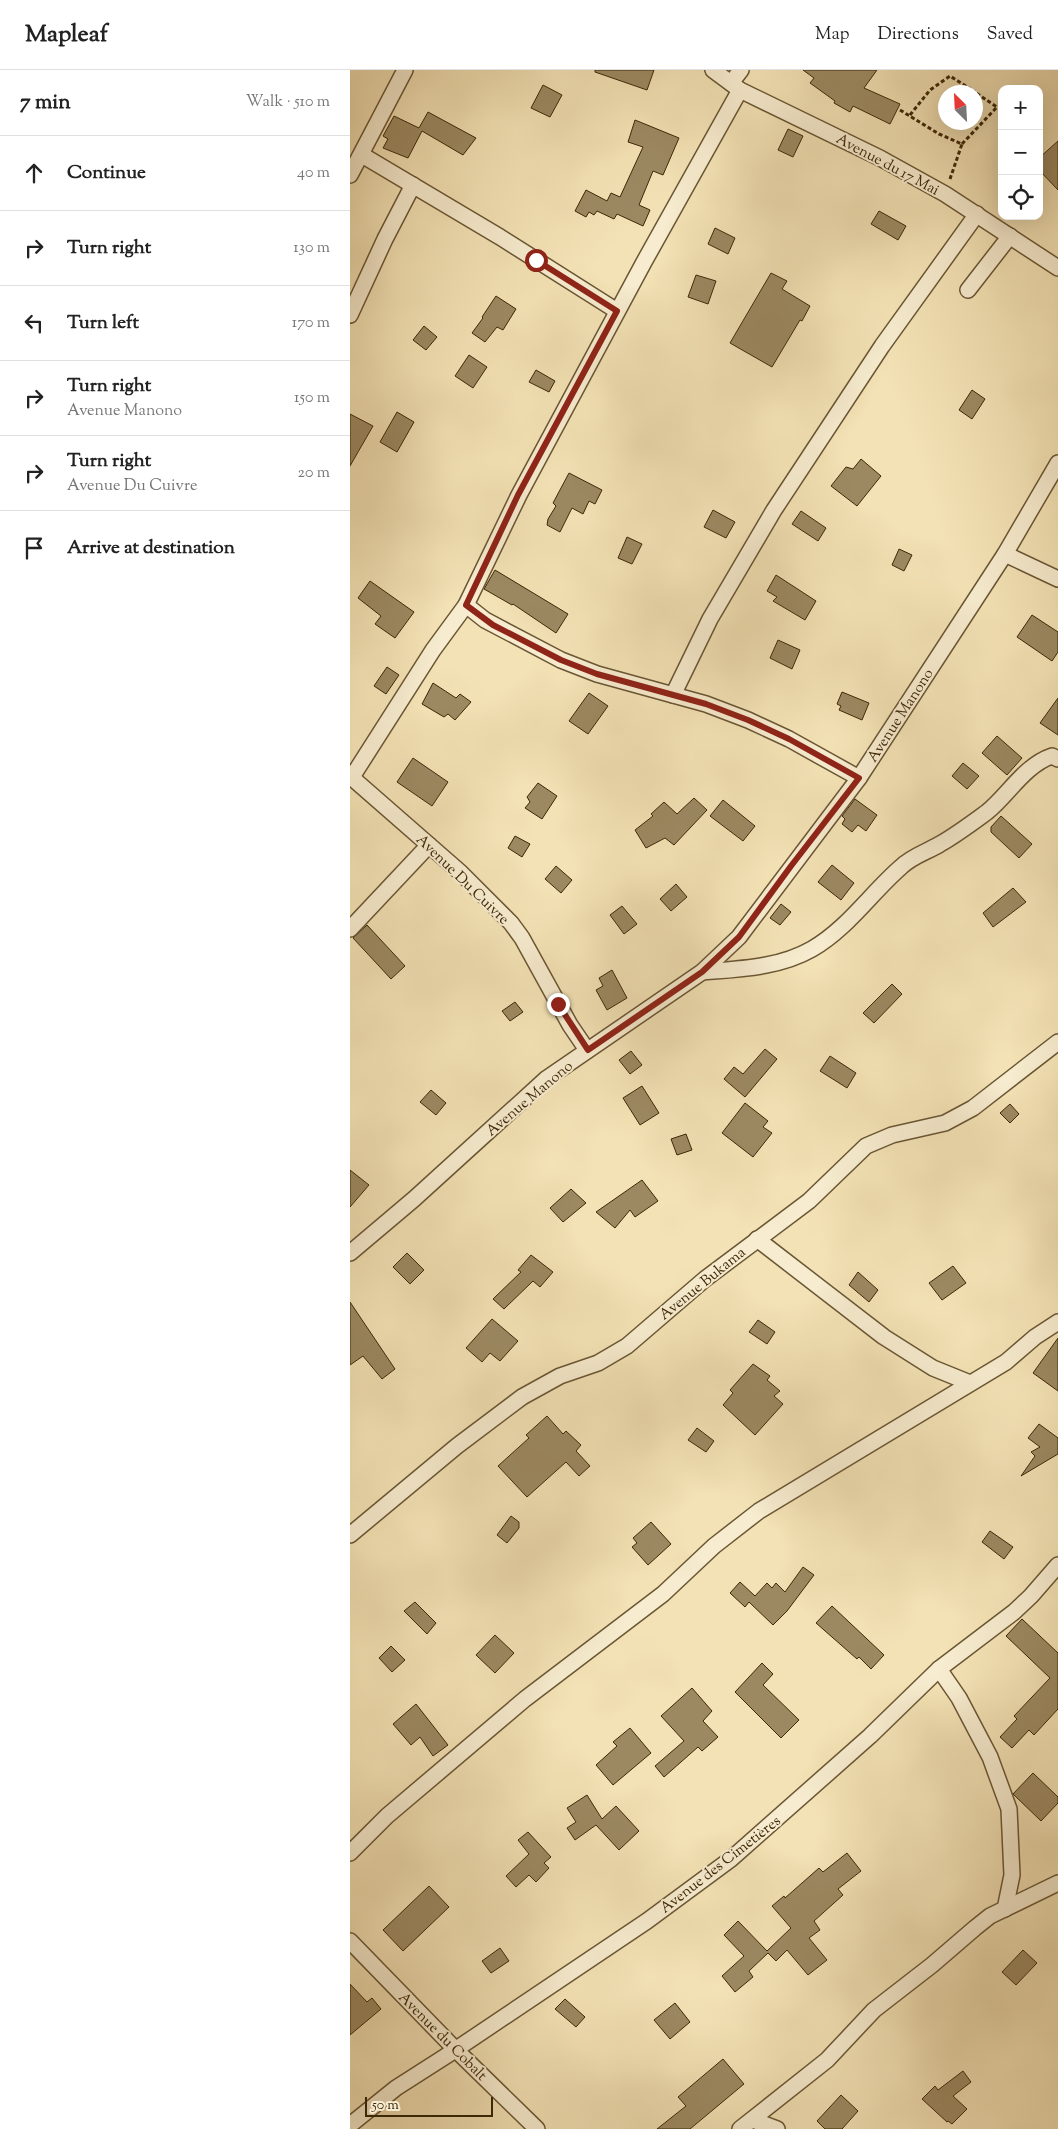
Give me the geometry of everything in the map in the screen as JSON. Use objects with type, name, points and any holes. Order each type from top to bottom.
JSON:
[{"type":"street","points":[[350,175],[362,156],[405,70]]},
{"type":"street","name":"Avenue du 17 Mai","points":[[713,70],[735,87],[880,158],[944,194],[978,214],[1058,268]]},
{"type":"street","points":[[351,777],[433,650],[466,605],[518,495],[735,87],[741,70]]},
{"type":"street","points":[[362,156],[500,236],[617,311]]},
{"type":"street","points":[[350,315],[385,239],[413,186]]},
{"type":"street","points":[[673,695],[710,619],[774,510],[882,346],[978,214]]},
{"type":"street","points":[[968,290],[1010,236]]},
{"type":"street","name":"Avenue Manono","points":[[350,1253],[414,1199],[546,1079],[702,972],[739,937],[859,778],[1005,554],[1058,463]]},
{"type":"street","points":[[1005,554],[1058,580]]},
{"type":"street","points":[[466,605],[493,625],[561,660],[597,674],[706,704],[748,720],[789,739],[859,778]]},
{"type":"street","points":[[702,972],[767,965],[792,958],[812,948],[838,929],[901,866],[917,855],[946,840],[987,811],[1036,764],[1052,756],[1058,759]]},
{"type":"street","name":"Avenue Du Cuivre","points":[[351,777],[462,873],[511,923],[522,938],[570,1025],[588,1050]]},
{"type":"street","points":[[350,929],[429,845]]},
{"type":"street","name":"Avenue Bukama","points":[[350,1535],[457,1446],[541,1384],[598,1363],[627,1346],[679,1300],[809,1201],[866,1146],[892,1135],[945,1123],[973,1108],[1058,1042]]},
{"type":"street","points":[[757,1239],[884,1337],[933,1368],[970,1383]]},
{"type":"street","points":[[350,1853],[387,1816],[510,1712],[663,1594],[714,1546],[759,1511],[1006,1362],[1034,1337],[1058,1322]]},
{"type":"street","name":"Avenue des Cimetières","points":[[350,2125],[396,2088],[456,2050],[647,1921],[731,1859],[870,1736],[939,1669],[1014,1612],[1058,1565]]},
{"type":"street","points":[[939,1669],[959,1698],[990,1758],[1009,1809],[1012,1875],[1005,1909]]},
{"type":"street","points":[[746,2125],[827,2060],[874,2010],[932,1965],[990,1916],[1058,1883]]},
{"type":"street","name":"Avenue du Cobalt","points":[[350,1941],[456,2050],[537,2129]]},
{"type":"street","points":[[746,2125],[776,2129]]},
{"type":"path","points":[[910,116],[930,90],[950,76],[963,85]]},
{"type":"path","points":[[983,98],[997,107],[983,122]]},
{"type":"path","points":[[900,110],[939,134],[962,144]]},
{"type":"path","points":[[944,194],[962,144],[975,130]]},
{"type":"building","points":[[595,70],[654,70],[647,90],[595,72]]},
{"type":"building","points":[[803,70],[877,70],[864,88],[900,104],[890,124],[853,106],[850,112],[834,103],[835,101],[810,83],[814,78]]},
{"type":"building","points":[[543,85],[562,95],[550,117],[531,108]]},
{"type":"building","points":[[428,112],[476,138],[463,155],[422,131],[408,158],[383,148],[388,139],[383,136],[394,116],[419,128]]},
{"type":"building","points":[[635,120],[679,138],[663,175],[653,171],[639,205],[650,210],[643,226],[617,214],[614,219],[597,211],[594,215],[589,212],[586,217],[575,211],[586,190],[607,201],[611,193],[620,197],[643,147],[628,142]]},
{"type":"building","points":[[788,129],[803,136],[793,157],[778,150]]},
{"type":"building","points":[[1058,141],[1058,190],[1043,174],[1043,154]]},
{"type":"building","points":[[879,211],[906,226],[898,240],[871,224]]},
{"type":"building","points":[[715,228],[735,238],[728,254],[708,244]]},
{"type":"building","points":[[771,273],[787,281],[782,289],[810,306],[772,367],[730,343]]},
{"type":"building","points":[[696,275],[716,281],[708,304],[688,297]]},
{"type":"building","points":[[496,296],[516,309],[503,330],[497,327],[485,342],[472,333]]},
{"type":"building","points":[[424,326],[437,337],[426,350],[413,340]]},
{"type":"building","points":[[469,355],[487,367],[473,388],[455,376]]},
{"type":"building","points":[[536,370],[555,381],[549,392],[529,382]]},
{"type":"building","points":[[972,390],[985,399],[972,419],[959,410]]},
{"type":"building","points":[[397,412],[414,422],[397,452],[380,442]]},
{"type":"building","points":[[350,414],[373,426],[350,466]]},
{"type":"building","points":[[861,459],[881,476],[857,506],[831,486],[846,467],[853,469]]},
{"type":"building","points":[[569,473],[602,490],[595,504],[589,501],[583,514],[572,508],[560,532],[547,525],[548,519],[556,506],[553,503]]},
{"type":"building","points":[[713,510],[735,522],[726,538],[704,527]]},
{"type":"building","points":[[801,511],[826,528],[818,541],[792,524]]},
{"type":"building","points":[[627,537],[642,544],[632,564],[618,558]]},
{"type":"building","points":[[899,549],[912,555],[904,571],[892,565]]},
{"type":"building","points":[[495,570],[568,614],[556,633],[513,604],[484,589]]},
{"type":"building","points":[[776,575],[816,601],[805,620],[773,601],[777,597],[767,591]]},
{"type":"building","points":[[370,581],[414,612],[395,638],[375,624],[381,616],[358,598]]},
{"type":"building","points":[[1032,615],[1058,632],[1058,652],[1052,661],[1017,637]]},
{"type":"building","points":[[778,640],[800,650],[792,669],[770,658]]},
{"type":"building","points":[[387,667],[399,675],[386,694],[374,686]]},
{"type":"building","points":[[433,683],[456,698],[460,694],[471,702],[455,720],[448,714],[444,717],[422,704]]},
{"type":"building","points":[[842,692],[869,703],[862,720],[839,710],[841,706],[837,704]]},
{"type":"building","points":[[589,693],[608,706],[588,734],[569,721]]},
{"type":"building","points":[[1058,698],[1058,735],[1040,723]]},
{"type":"building","points":[[997,736],[1022,758],[1007,775],[982,753]]},
{"type":"building","points":[[413,758],[448,782],[432,806],[397,782]]},
{"type":"building","points":[[963,763],[979,776],[967,789],[952,776]]},
{"type":"building","points":[[538,783],[557,796],[542,819],[525,808],[530,802],[527,797]]},
{"type":"building","points":[[694,798],[707,810],[674,845],[665,838],[646,848],[635,830],[653,816],[651,814],[664,802],[677,814]]},
{"type":"building","points":[[855,799],[877,815],[866,831],[858,825],[852,832],[842,824],[845,819],[842,816]]},
{"type":"building","points":[[723,800],[755,826],[743,841],[710,816]]},
{"type":"building","points":[[1001,816],[1032,844],[1019,858],[991,832],[991,827]]},
{"type":"building","points":[[515,836],[530,844],[522,857],[508,848]]},
{"type":"building","points":[[832,865],[854,883],[841,900],[818,882]]},
{"type":"building","points":[[556,866],[572,880],[561,893],[545,879]]},
{"type":"building","points":[[676,884],[687,897],[671,911],[660,899]]},
{"type":"building","points":[[1013,888],[1026,902],[993,927],[983,913]]},
{"type":"building","points":[[781,904],[791,912],[780,925],[770,918]]},
{"type":"building","points":[[622,906],[637,924],[624,934],[610,915]]},
{"type":"building","points":[[367,925],[405,966],[391,979],[353,938]]},
{"type":"building","points":[[612,970],[627,998],[607,1010],[596,990],[603,986],[599,978]]},
{"type":"building","points":[[892,984],[902,994],[874,1023],[863,1013]]},
{"type":"building","points":[[515,1002],[523,1012],[510,1021],[502,1011]]},
{"type":"building","points":[[765,1049],[777,1059],[745,1097],[724,1079],[734,1067],[743,1074]]},
{"type":"building","points":[[631,1051],[642,1065],[630,1074],[619,1060]]},
{"type":"building","points":[[830,1056],[856,1073],[847,1088],[820,1071]]},
{"type":"building","points":[[642,1086],[659,1113],[640,1125],[623,1098]]},
{"type":"building","points":[[431,1090],[446,1103],[436,1115],[420,1102]]},
{"type":"building","points":[[745,1103],[768,1121],[763,1127],[772,1133],[753,1157],[722,1133]]},
{"type":"building","points":[[1010,1104],[1019,1114],[1010,1123],[1000,1113]]},
{"type":"building","points":[[686,1134],[692,1150],[677,1155],[671,1139]]},
{"type":"building","points":[[350,1170],[369,1185],[350,1207]]},
{"type":"building","points":[[642,1180],[658,1201],[635,1217],[630,1210],[615,1228],[596,1212]]},
{"type":"building","points":[[571,1189],[586,1203],[563,1222],[550,1208]]},
{"type":"building","points":[[407,1253],[424,1270],[410,1284],[393,1267]]},
{"type":"building","points":[[531,1255],[553,1272],[540,1287],[533,1281],[504,1309],[493,1299],[521,1272],[518,1270]]},
{"type":"building","points":[[953,1266],[966,1283],[942,1300],[929,1283]]},
{"type":"building","points":[[858,1272],[878,1290],[869,1302],[849,1285]]},
{"type":"building","points":[[350,1302],[395,1369],[382,1379],[363,1356],[350,1365]]},
{"type":"building","points":[[492,1319],[518,1341],[500,1361],[490,1353],[482,1362],[466,1348]]},
{"type":"building","points":[[758,1320],[775,1332],[767,1344],[749,1332]]},
{"type":"building","points":[[1058,1338],[1058,1391],[1033,1373]]},
{"type":"building","points":[[753,1364],[770,1376],[767,1380],[780,1391],[774,1396],[783,1404],[755,1435],[723,1405],[733,1393],[730,1390]]},
{"type":"building","points":[[547,1416],[563,1434],[566,1431],[581,1445],[576,1451],[590,1466],[579,1476],[566,1462],[527,1497],[498,1466],[529,1438],[526,1435]]},
{"type":"building","points":[[1039,1424],[1058,1438],[1058,1454],[1021,1476],[1035,1456],[1031,1452],[1040,1447],[1028,1438]]},
{"type":"building","points":[[697,1428],[714,1441],[706,1452],[688,1440]]},
{"type":"building","points":[[511,1516],[519,1522],[519,1528],[507,1543],[497,1535]]},
{"type":"building","points":[[651,1522],[671,1544],[648,1565],[632,1547],[637,1543],[633,1538]]},
{"type":"building","points":[[990,1531],[1013,1547],[1004,1559],[982,1542]]},
{"type":"building","points":[[803,1567],[814,1575],[787,1611],[773,1625],[749,1602],[745,1607],[730,1593],[740,1582],[755,1596],[767,1583],[772,1588],[776,1583],[785,1592]]},
{"type":"building","points":[[415,1602],[436,1623],[427,1634],[404,1611]]},
{"type":"building","points":[[832,1606],[884,1655],[871,1669],[859,1657],[857,1659],[816,1623]]},
{"type":"building","points":[[1022,1619],[1058,1653],[1058,1709],[1034,1735],[1029,1730],[1012,1748],[1000,1737],[1017,1719],[1014,1716],[1050,1678],[1006,1636]]},
{"type":"building","points":[[495,1635],[514,1653],[495,1673],[476,1655]]},
{"type":"building","points":[[391,1646],[405,1660],[392,1672],[379,1658]]},
{"type":"building","points":[[762,1663],[773,1674],[763,1685],[799,1720],[781,1738],[735,1692]]},
{"type":"building","points":[[692,1688],[712,1711],[703,1721],[718,1737],[702,1751],[698,1747],[664,1777],[655,1766],[684,1741],[661,1716]]},
{"type":"building","points":[[416,1704],[448,1745],[433,1756],[420,1737],[411,1745],[393,1724]]},
{"type":"building","points":[[630,1728],[651,1753],[613,1785],[596,1765],[617,1746],[613,1742]]},
{"type":"building","points":[[1033,1773],[1058,1797],[1058,1803],[1041,1821],[1013,1794]]},
{"type":"building","points":[[587,1795],[602,1819],[616,1806],[639,1831],[619,1850],[596,1825],[575,1840],[567,1828],[576,1822],[567,1808]]},
{"type":"building","points":[[528,1832],[551,1857],[544,1863],[549,1868],[536,1882],[529,1875],[516,1887],[506,1876],[529,1854],[518,1840]]},
{"type":"building","points":[[847,1853],[861,1871],[838,1889],[843,1895],[814,1921],[820,1930],[809,1938],[827,1960],[808,1975],[787,1950],[776,1961],[768,1953],[749,1971],[753,1977],[735,1992],[722,1976],[744,1956],[724,1935],[738,1921],[767,1951],[791,1928],[772,1906],[784,1896],[785,1898],[819,1868],[823,1872]]},
{"type":"building","points":[[429,1886],[449,1907],[403,1951],[383,1930]]},
{"type":"building","points":[[500,1948],[509,1961],[491,1973],[482,1961]]},
{"type":"building","points":[[1023,1950],[1037,1963],[1016,1985],[1002,1972]]},
{"type":"building","points":[[350,1984],[367,2002],[372,1998],[381,2009],[350,2035]]},
{"type":"building","points":[[565,1999],[585,2017],[576,2027],[555,2009]]},
{"type":"building","points":[[675,2003],[690,2022],[670,2039],[654,2020]]},
{"type":"building","points":[[723,2059],[744,2084],[690,2129],[657,2129],[686,2106],[678,2097]]},
{"type":"building","points":[[963,2071],[971,2082],[953,2096],[967,2109],[952,2124],[947,2122],[922,2099],[935,2086],[938,2090]]},
{"type":"building","points":[[841,2095],[858,2111],[842,2129],[825,2129],[817,2121]]},
{"type":"route","points":[[536,260],[617,311],[518,495],[466,605],[493,625],[561,660],[597,674],[706,704],[748,720],[789,739],[859,778],[739,937],[702,972],[678,986],[588,1050],[558,1004]]}]
